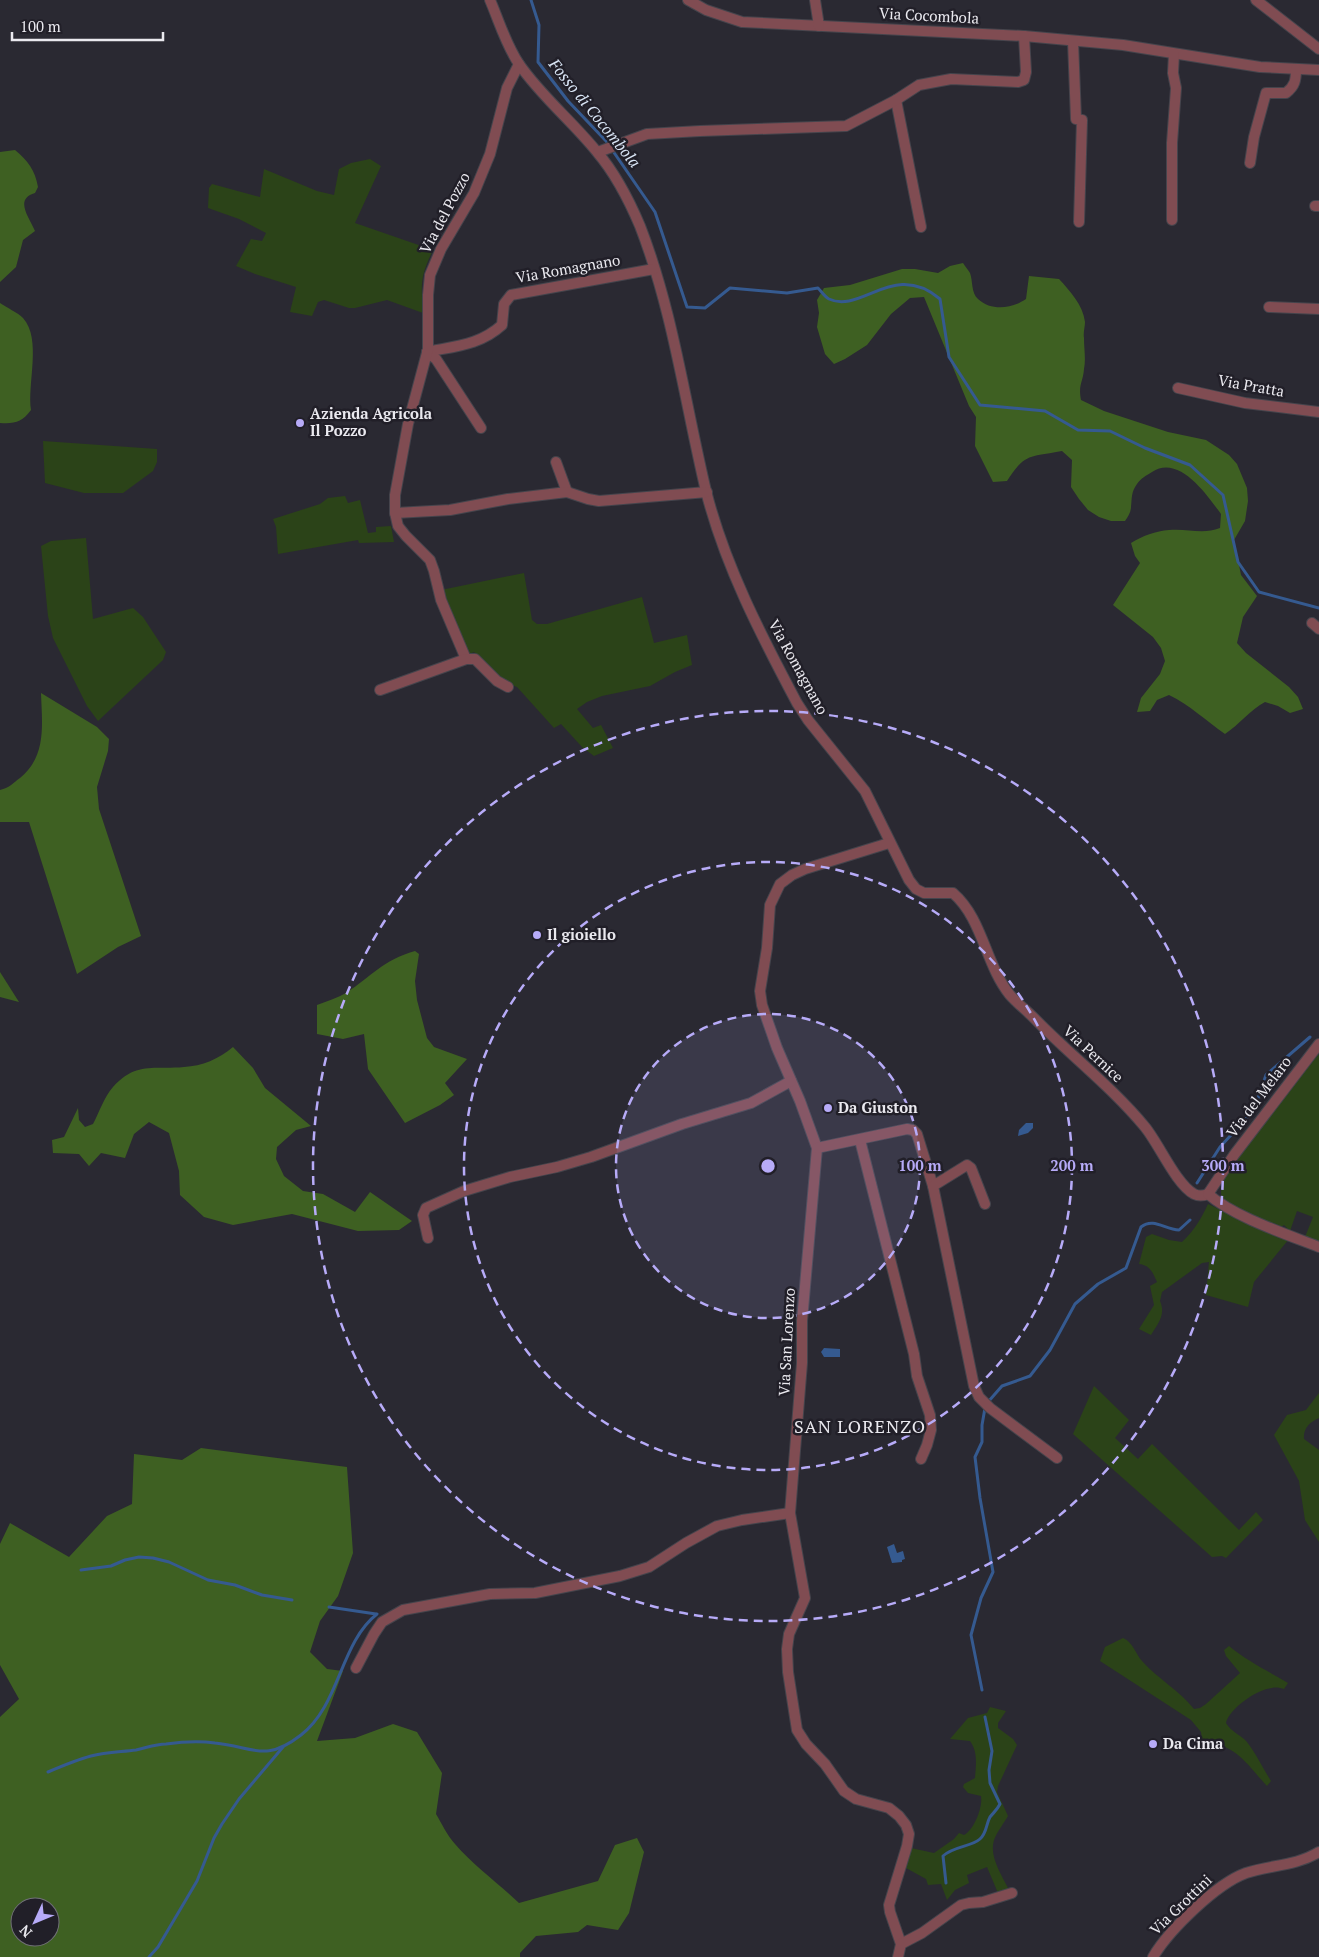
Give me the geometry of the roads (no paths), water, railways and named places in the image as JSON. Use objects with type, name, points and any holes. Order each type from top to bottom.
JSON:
[{"type":"street","name":"Via Romagnano","points":[[490,0],[509,46],[519,64],[601,152],[623,189],[640,226],[654,269],[681,370],[707,492],[724,548],[737,582],[784,678],[808,720],[865,791],[889,843]]},
{"type":"street","name":"Via Cocombola","points":[[688,0],[706,10],[742,22],[1024,36],[1124,45],[1260,67],[1319,70]]},
{"type":"street","points":[[815,0],[819,26]]},
{"type":"street","points":[[1256,0],[1319,49]]},
{"type":"street","points":[[601,152],[647,134],[700,130],[846,126],[896,100],[918,85],[951,79],[1018,82],[1024,80],[1026,72],[1024,36]]},
{"type":"street","points":[[1073,41],[1076,119],[1082,120],[1079,222]]},
{"type":"street","points":[[1172,220],[1172,144],[1176,88],[1173,73],[1174,54]]},
{"type":"street","name":"Via del Pozzo","points":[[466,659],[441,600],[430,560],[398,526],[395,513],[395,495],[408,424],[427,352],[430,275],[441,249],[474,193],[490,154],[508,88],[519,64]]},
{"type":"street","points":[[1250,163],[1254,137],[1266,93],[1286,93],[1293,87],[1296,80],[1296,69]]},
{"type":"street","points":[[896,100],[921,227]]},
{"type":"street","name":"Via Romagnano","points":[[427,352],[481,340],[488,336],[502,325],[504,304],[511,295],[654,269]]},
{"type":"street","points":[[1269,308],[1319,309]]},
{"type":"street","points":[[427,352],[436,359],[481,428]]},
{"type":"street","name":"Via Pratta","points":[[1178,388],[1245,403],[1319,412]]},
{"type":"street","points":[[556,462],[567,492]]},
{"type":"street","points":[[395,513],[450,510],[508,499],[567,492],[599,501],[707,492]]},
{"type":"street","points":[[380,690],[466,659],[475,659],[497,681],[508,687]]},
{"type":"street","name":"Via San Lorenzo","points":[[889,843],[805,869],[786,879],[774,893],[770,905],[767,948],[760,992],[762,1005],[817,1148],[802,1321],[802,1363],[790,1513],[805,1598],[789,1634],[787,1649],[788,1672],[797,1730],[806,1744],[825,1764],[844,1791],[856,1799],[889,1808],[906,1825],[909,1834],[907,1846],[890,1905],[890,1912],[901,1944]]},
{"type":"street","name":"Via Pernice","points":[[889,843],[898,856],[909,880],[916,888],[924,892],[953,893],[962,901],[1010,995],[1141,1122],[1154,1138],[1178,1178],[1188,1190],[1195,1195],[1205,1195],[1269,1228],[1319,1247]]},
{"type":"street","name":"Via del Melaro","points":[[1205,1195],[1319,1044]]},
{"type":"street","points":[[428,1238],[424,1215],[426,1208],[464,1191],[510,1177],[557,1167],[591,1157],[682,1124],[752,1103],[791,1080]]},
{"type":"street","points":[[817,1148],[860,1140],[907,1128],[917,1134],[933,1186],[974,1386],[979,1397],[990,1408],[1057,1458]]},
{"type":"street","points":[[860,1140],[914,1354],[917,1376],[930,1415],[931,1430],[921,1459]]},
{"type":"street","points":[[933,1186],[967,1165],[971,1168],[985,1204]]},
{"type":"street","points":[[356,1668],[382,1622],[403,1610],[490,1594],[535,1593],[620,1576],[649,1567],[717,1526],[742,1520],[790,1513]]},
{"type":"street","name":"Via Grottini","points":[[1153,1957],[1160,1946],[1206,1898],[1225,1884],[1246,1873],[1290,1864],[1319,1852]]},
{"type":"street","points":[[898,1957],[901,1944],[922,1933],[961,1906],[969,1902],[983,1902],[1012,1893]]},
{"type":"water","points":[[1026,1123],[1033,1123],[1033,1128],[1028,1133],[1018,1136],[1019,1130]]},
{"type":"water","points":[[824,1348],[840,1349],[840,1357],[824,1357],[821,1352]]},
{"type":"water","points":[[894,1544],[897,1553],[903,1551],[905,1559],[902,1562],[892,1563],[887,1547]]},
{"type":"waterway","name":"Fosso di Cocombola","points":[[531,0],[539,25],[538,62],[568,101],[606,141],[655,212],[687,307],[705,308],[730,288],[787,293],[818,288],[829,299],[841,302],[853,300],[893,286],[908,285],[923,288],[940,299],[949,357],[980,405],[1045,411],[1078,430],[1110,431],[1145,448],[1190,465],[1223,495],[1238,562],[1259,592],[1319,608]]},
{"type":"waterway","points":[[1197,1183],[1220,1147],[1254,1110],[1266,1075],[1310,1037]]},
{"type":"waterway","points":[[988,1402],[1002,1386],[1030,1376],[1050,1350],[1075,1304],[1098,1284],[1126,1268],[1141,1227],[1150,1223],[1179,1230],[1190,1220]]},
{"type":"waterway","points":[[982,1690],[971,1635],[981,1598],[993,1572],[975,1457],[982,1442],[985,1408]]},
{"type":"waterway","points":[[81,1570],[111,1566],[139,1557],[153,1558],[169,1562],[208,1580],[235,1585],[262,1595],[292,1600]]},
{"type":"waterway","points":[[329,1607],[376,1614]]},
{"type":"waterway","points":[[48,1772],[91,1756],[136,1750],[162,1744],[209,1742],[259,1751],[278,1749],[289,1744],[314,1722],[324,1708],[355,1641],[365,1626],[377,1614]]},
{"type":"waterway","points":[[946,1883],[943,1856],[952,1850],[972,1844],[980,1839],[984,1834],[990,1817],[1000,1804],[990,1783],[989,1770],[992,1751],[985,1717]]},
{"type":"waterway","points":[[149,1957],[158,1947],[197,1881],[214,1838],[222,1824],[239,1799],[283,1747]]},
{"type":"place","name":"Azienda Agricola Il Pozzo","points":[[300,423]]},
{"type":"place","name":"Il gioiello","points":[[537,935]]},
{"type":"place","name":"Da Giuston","points":[[828,1108]]},
{"type":"place","name":"Da Cima","points":[[1153,1744]]},
{"type":"district","name":"SAN LORENZO","points":[[860,1427]]}]
